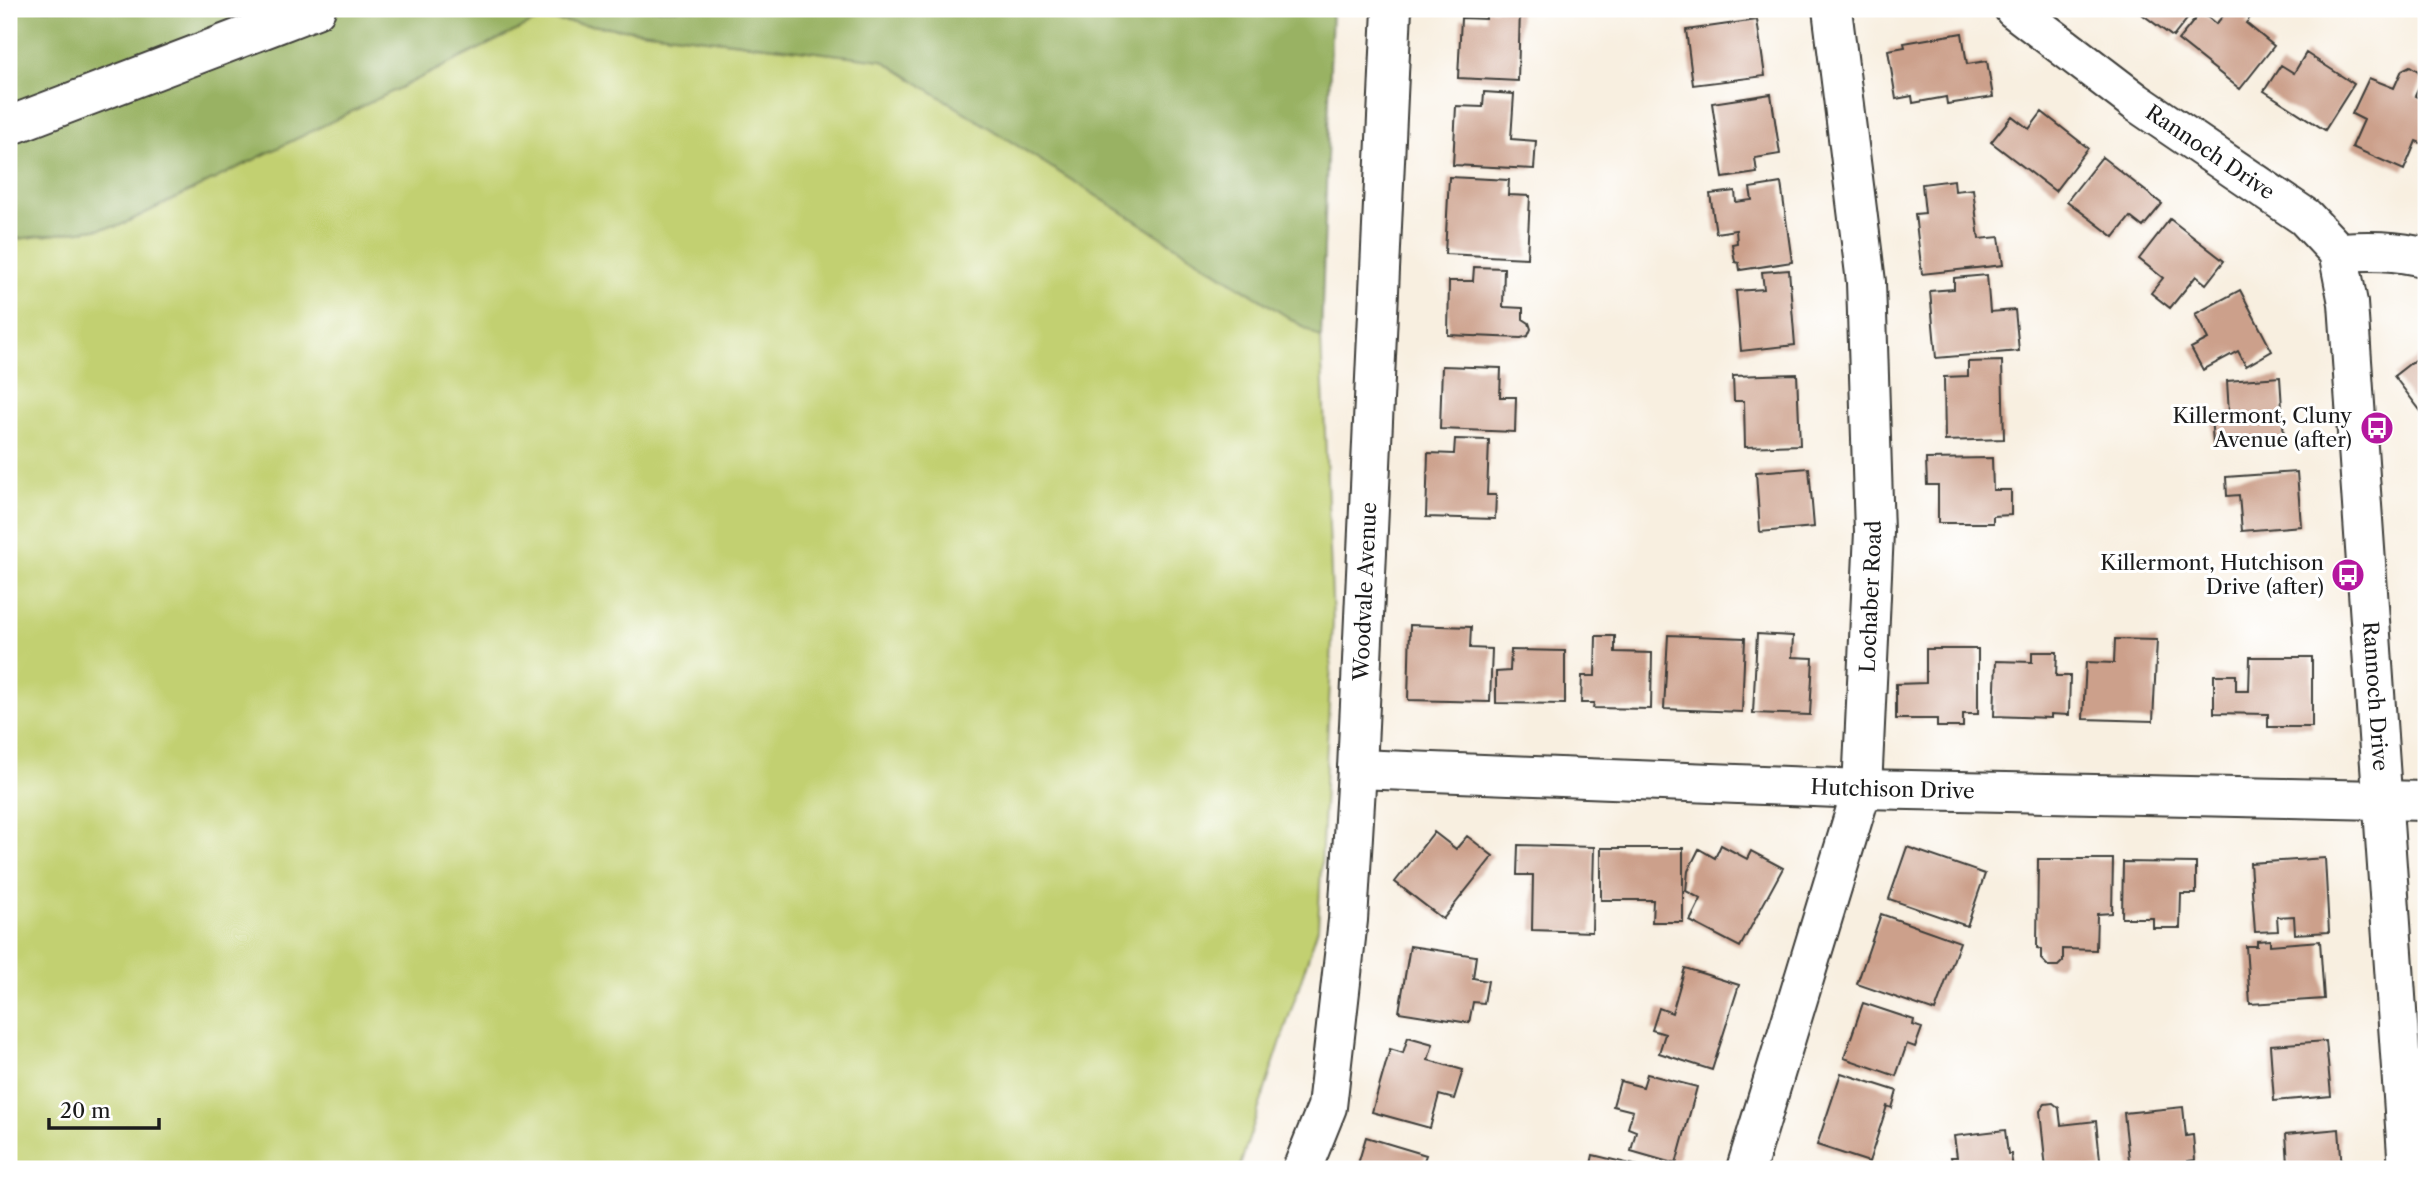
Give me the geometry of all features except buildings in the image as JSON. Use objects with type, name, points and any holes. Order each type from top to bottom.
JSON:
[{"type":"street","points":[[9,126],[316,9]]},
{"type":"street","name":"Woodvale Avenue","points":[[1302,1169],[1327,1107],[1348,920],[1392,9]]},
{"type":"street","name":"Lochaber Road","points":[[1746,1169],[1861,789],[1874,531],[1867,310],[1852,157],[1832,9]]},
{"type":"street","name":"Rannoch Drive","points":[[2014,9],[2136,102],[2305,217],[2338,252],[2348,303],[2408,1169]]},
{"type":"street","points":[[2338,252],[2403,252],[2426,258]]},
{"type":"street","name":"Hutchison Drive","points":[[1357,769],[1861,789],[2426,801]]},
{"type":"green space","points":[[9,9],[1332,9],[1321,338],[882,60],[540,19],[119,226],[9,240]]},
{"type":"green space","points":[[540,19],[882,60],[1321,338],[1333,621],[1318,928],[1239,1169],[9,1169],[9,240],[119,226]]},
{"type":"place","name":"Killermont, Cluny Avenue (after)","points":[[2377,428]]},
{"type":"place","name":"Killermont, Hutchison Drive (after)","points":[[2348,575]]}]
